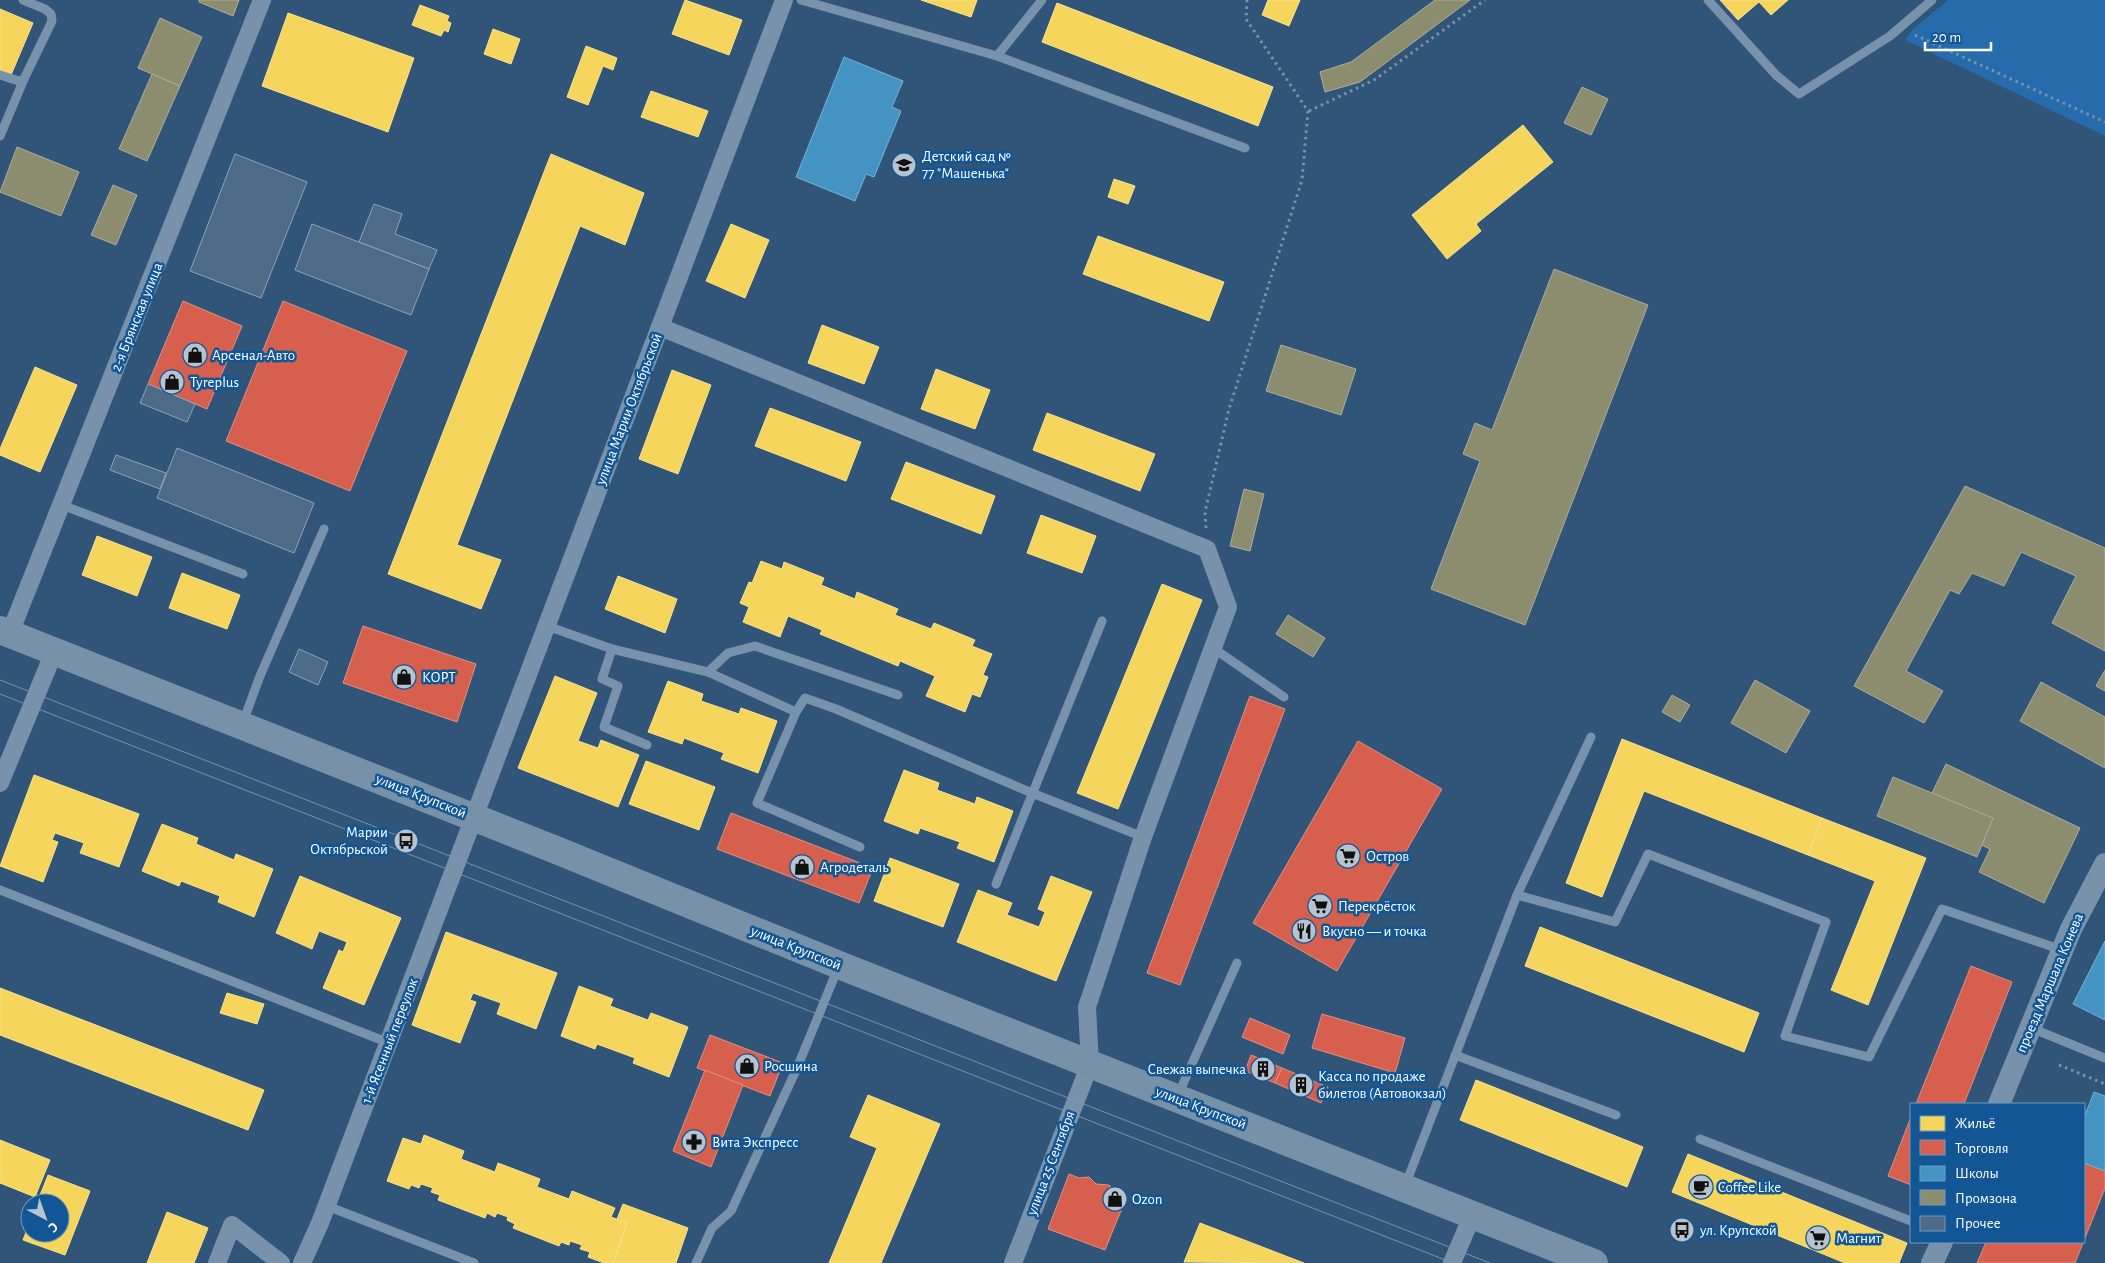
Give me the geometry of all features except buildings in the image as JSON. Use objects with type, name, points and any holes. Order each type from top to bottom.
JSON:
[{"type":"main road","name":"улица Крупской","points":[[5,632],[242,725],[838,965],[1177,1097],[1404,1189],[1594,1263]]},
{"type":"street","name":"2-я Брянская улица","points":[[5,632],[62,505],[262,0]]},
{"type":"street","name":"улица Марии Октябрьской","points":[[474,818],[784,0]]},
{"type":"street","points":[[660,327],[1207,549],[1228,607],[1143,837],[1087,1007],[1090,1064]]},
{"type":"street","points":[[0,783],[54,652]]},
{"type":"street","name":"1-й Ясенный переулок","points":[[302,1263],[327,1206],[474,818]]},
{"type":"street","name":"проезд Маршала Конева","points":[[1999,1103],[2062,950],[2105,864]]},
{"type":"street","name":"улица 25 Сентября","points":[[1013,1263],[1090,1064]]},
{"type":"street","points":[[1452,1263],[1472,1216]]},
{"type":"street","points":[[217,1263],[232,1225],[281,1263]]},
{"type":"street","points":[[1932,1263],[1942,1243]]},
{"type":"lane","points":[[0,136],[24,79],[52,21],[52,14],[23,0]]},
{"type":"lane","points":[[801,0],[997,56],[1245,148]]},
{"type":"lane","points":[[997,56],[1042,0]]},
{"type":"lane","points":[[1708,0],[1776,74],[1799,94],[1899,28],[1932,0]]},
{"type":"lane","points":[[0,75],[19,81],[24,79]]},
{"type":"lane","points":[[62,505],[243,574]]},
{"type":"lane","points":[[242,725],[260,676],[324,530]]},
{"type":"lane","points":[[996,884],[1102,621]]},
{"type":"lane","points":[[547,626],[612,649],[708,672],[796,712]]},
{"type":"lane","points":[[708,672],[728,653],[755,646],[898,695]]},
{"type":"lane","points":[[1213,648],[1284,697]]},
{"type":"lane","points":[[612,649],[602,679],[618,686],[604,727],[647,745]]},
{"type":"lane","points":[[860,847],[757,803],[796,712],[805,698],[836,709],[1032,793],[1143,837]]},
{"type":"lane","points":[[1404,1189],[1518,895],[1591,737]]},
{"type":"lane","points":[[1518,895],[1615,922],[1648,854],[1826,922],[1785,1036],[1869,1057],[1942,909],[2062,950]]},
{"type":"lane","points":[[0,890],[389,1043]]},
{"type":"lane","points":[[1177,1097],[1237,963]]},
{"type":"lane","points":[[696,1263],[712,1228],[731,1211],[798,1068],[838,965]]},
{"type":"lane","points":[[2030,1028],[2105,1058]]},
{"type":"lane","points":[[1455,1054],[1616,1115]]},
{"type":"lane","points":[[1700,1139],[1910,1221]]},
{"type":"lane","points":[[327,1206],[474,1263]]},
{"type":"path","points":[[1207,549],[1205,512],[1229,409],[1302,180],[1308,111],[1246,19],[1247,0]]},
{"type":"path","points":[[1308,111],[1374,80],[1485,0]]},
{"type":"path","points":[[1899,28],[2105,122]]},
{"type":"path","points":[[2059,1065],[2105,1084]]},
{"type":"shaded area","points":[[1948,0],[2105,0],[2105,136],[1905,40],[1913,29]]},
{"type":"tram line","points":[[0,680],[1490,1263]]},
{"type":"tram line","points":[[0,694],[1453,1263]]},
{"type":"place","name":"Детский сад № 77 \"Машенька\"","points":[[904,165]]},
{"type":"place","name":"Арсенал-Авто","points":[[195,355]]},
{"type":"place","name":"Tyreplus","points":[[172,382]]},
{"type":"place","name":"КОРТ","points":[[404,677]]},
{"type":"place","name":"Марии Октябрьской","points":[[406,841]]},
{"type":"place","name":"Остров","points":[[1348,856]]},
{"type":"place","name":"Агродеталь","points":[[802,867]]},
{"type":"place","name":"Перекрёсток","points":[[1320,906]]},
{"type":"place","name":"Вкусно — и точка","points":[[1304,931]]},
{"type":"place","name":"Росшина","points":[[747,1066]]},
{"type":"place","name":"Свежая выпечка","points":[[1263,1069]]},
{"type":"place","name":"Касса по продаже билетов (Автовокзал)","points":[[1301,1085]]},
{"type":"place","name":"Вита Экспресс","points":[[694,1142]]},
{"type":"place","name":"Coffee Like","points":[[1701,1187]]},
{"type":"place","name":"Ozon","points":[[1115,1199]]},
{"type":"place","name":"ул. Крупской","points":[[1682,1230]]},
{"type":"place","name":"Магнит","points":[[1818,1238]]}]
